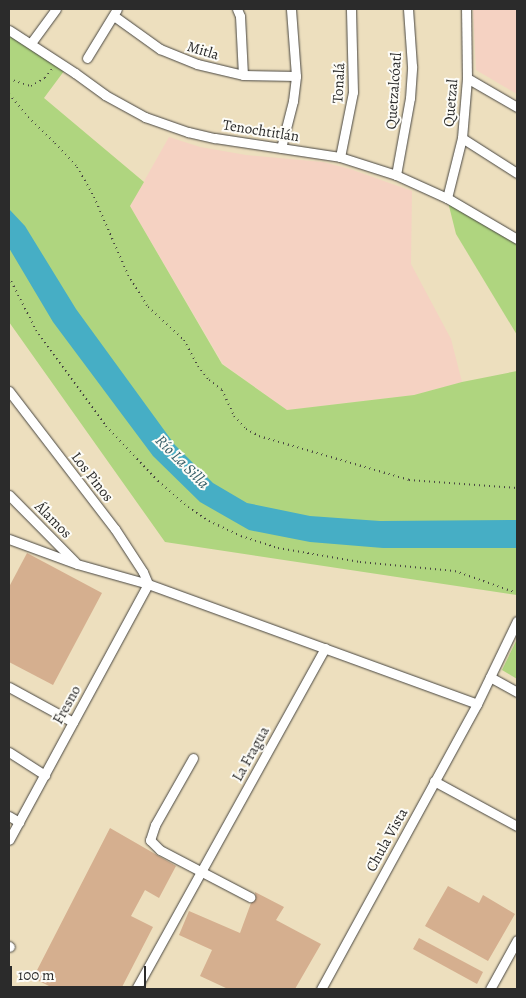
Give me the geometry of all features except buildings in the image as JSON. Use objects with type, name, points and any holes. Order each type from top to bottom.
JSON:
[{"type":"street","points":[[32,44],[56,9]]},
{"type":"street","points":[[237,9],[240,16],[243,75]]},
{"type":"street","points":[[281,148],[293,101],[296,76],[292,9]]},
{"type":"street","name":"Tonalá","points":[[340,157],[353,92],[351,9]]},
{"type":"street","name":"Quetzalcóatl","points":[[396,175],[410,98],[412,66],[408,9]]},
{"type":"street","name":"Quetzal","points":[[447,198],[462,138],[467,78],[466,9]]},
{"type":"street","points":[[87,58],[115,12]]},
{"type":"street","name":"Mitla","points":[[115,12],[144,39],[177,57],[243,75],[296,76]]},
{"type":"street","name":"Tenochtitlán","points":[[9,30],[105,94],[145,117],[188,132],[340,157],[396,175],[447,198],[517,239]]},
{"type":"street","points":[[467,78],[517,107]]},
{"type":"street","points":[[462,138],[517,173]]},
{"type":"street","name":"Los Pinos","points":[[9,391],[115,528],[143,572],[148,584]]},
{"type":"street","name":"Álamos","points":[[9,495],[77,564]]},
{"type":"street","points":[[9,539],[77,564],[148,584],[476,704],[517,621]]},
{"type":"street","name":"Fresno","points":[[9,840],[148,584]]},
{"type":"street","name":"La Fragua","points":[[136,989],[325,648]]},
{"type":"street","points":[[490,677],[517,692]]},
{"type":"street","points":[[9,687],[73,722]]},
{"type":"street","name":"Chula Vista","points":[[321,989],[476,704]]},
{"type":"street","points":[[9,752],[45,774]]},
{"type":"street","points":[[193,758],[155,825],[150,840],[160,850],[250,897]]},
{"type":"street","points":[[434,781],[517,826]]},
{"type":"street","points":[[9,816],[19,822]]},
{"type":"street","points":[[490,989],[517,940]]},
{"type":"path","points":[[9,80],[31,86],[45,78],[59,62]]},
{"type":"path","points":[[9,94],[28,117],[55,142],[76,167],[94,197],[128,275],[148,307],[184,340],[198,366],[209,380],[222,390],[234,416],[246,429],[259,436],[409,480],[517,488]]},
{"type":"path","points":[[9,278],[36,330],[106,426],[158,481],[188,507],[210,521],[241,536],[278,548],[360,562],[455,570],[517,592]]},
{"type":"shaded area","points":[[473,9],[517,9],[517,94],[476,70]]},
{"type":"shaded area","points":[[169,137],[200,147],[246,155],[323,162],[350,169],[412,191],[411,264],[451,339],[462,382],[414,395],[287,410],[223,364],[130,206]]},
{"type":"green space","points":[[9,30],[67,67],[44,98],[144,182],[130,206],[222,364],[287,410],[414,395],[462,382],[517,371],[517,595],[165,542],[9,322]]},
{"type":"green space","points":[[447,198],[517,240],[517,335],[456,234]]},
{"type":"green space","points":[[517,639],[517,679],[502,670]]},
{"type":"water","name":"Río La Silla","points":[[9,209],[25,226],[76,309],[175,445],[213,483],[247,503],[310,516],[380,521],[517,520],[517,548],[383,548],[310,542],[249,530],[200,502],[153,456],[53,322],[9,248]]}]
